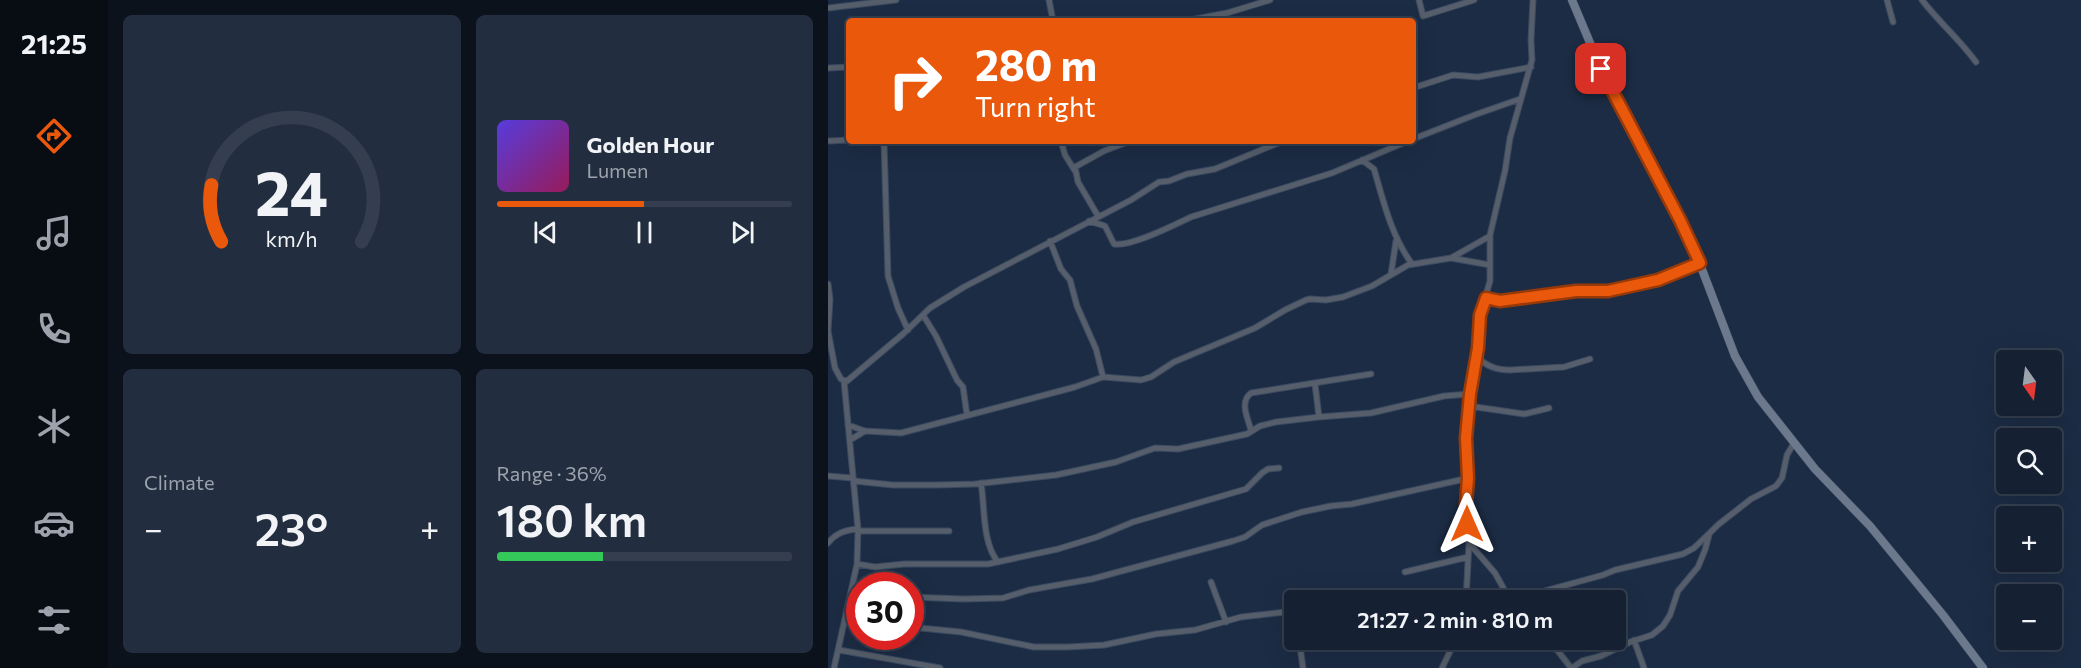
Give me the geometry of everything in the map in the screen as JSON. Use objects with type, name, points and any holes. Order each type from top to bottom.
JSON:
[{"type":"street","points":[[828,8],[896,0]]},
{"type":"street","points":[[1049,0],[1052,18]]},
{"type":"street","points":[[1201,18],[1270,0]]},
{"type":"street","points":[[1419,0],[1423,16],[1474,0]]},
{"type":"street","points":[[1466,590],[1468,557],[1466,438],[1470,394],[1476,366],[1480,315],[1490,281],[1490,236],[1510,138],[1531,67],[1533,0]]},
{"type":"street","points":[[1572,0],[1605,78],[1680,220],[1700,263],[1735,356],[1758,398],[1815,469],[1870,526],[1983,668]]},
{"type":"street","points":[[1887,0],[1893,22]]},
{"type":"street","points":[[1922,0],[1934,16],[1954,34],[1976,62]]},
{"type":"street","points":[[828,68],[846,67]]},
{"type":"street","points":[[1416,87],[1453,75],[1478,76],[1531,67]]},
{"type":"street","points":[[1416,138],[1520,99]]},
{"type":"street","points":[[828,141],[846,140]]},
{"type":"street","points":[[884,144],[888,276],[908,330]]},
{"type":"street","points":[[1062,144],[1070,163],[1076,168],[1082,189],[1098,216]]},
{"type":"street","points":[[1076,168],[1104,151],[1123,144]]},
{"type":"street","points":[[828,284],[828,331],[835,368],[840,379],[850,380],[937,303],[1089,220],[1131,200],[1159,182],[1215,169],[1276,144]]},
{"type":"street","points":[[1089,220],[1105,226],[1114,244],[1129,243],[1191,217],[1332,173],[1401,144]]},
{"type":"street","points":[[1362,160],[1374,169],[1396,238],[1412,264]]},
{"type":"street","points":[[848,426],[865,431],[901,433],[1075,387],[1103,377],[1142,380],[1174,362],[1255,328],[1298,303],[1310,299],[1326,300],[1343,297],[1372,286],[1412,264],[1451,258],[1490,236]]},
{"type":"street","points":[[1391,274],[1395,260],[1396,238]]},
{"type":"street","points":[[1050,241],[1061,269],[1070,280],[1077,306],[1096,350],[1103,377]]},
{"type":"street","points":[[1451,258],[1490,265]]},
{"type":"street","points":[[1486,298],[1500,301],[1576,291],[1608,291],[1658,280],[1700,263]]},
{"type":"street","points":[[923,315],[957,380],[963,387],[967,415]]},
{"type":"street","points":[[1477,356],[1483,363],[1502,370],[1564,367],[1590,359]]},
{"type":"street","points":[[1476,366],[1483,363]]},
{"type":"street","points":[[1251,430],[1244,403],[1249,395],[1371,374]]},
{"type":"street","points":[[844,381],[858,530],[855,572]]},
{"type":"street","points":[[1315,384],[1319,417]]},
{"type":"street","points":[[828,476],[893,485],[981,483],[1074,472],[1116,462],[1155,448],[1178,449],[1244,435],[1251,430],[1276,422],[1371,413],[1444,396],[1470,394]]},
{"type":"street","points":[[1469,406],[1524,414],[1549,408]]},
{"type":"street","points":[[850,440],[865,431]]},
{"type":"street","points":[[1548,590],[1615,570],[1683,554],[1694,548],[1751,499],[1776,486],[1782,478],[1787,455],[1794,443]]},
{"type":"street","points":[[857,564],[875,567],[904,564],[998,562],[1076,544],[1133,522],[1245,489],[1268,469],[1279,468]]},
{"type":"street","points":[[924,598],[1003,598],[1029,590],[1092,579],[1233,541],[1245,537],[1262,525],[1302,512],[1352,504],[1468,478]]},
{"type":"street","points":[[981,483],[992,555],[998,562]]},
{"type":"street","points":[[828,543],[839,533],[858,530],[950,531]]},
{"type":"street","points":[[1557,650],[1571,668],[1582,661],[1613,651],[1652,634],[1667,621],[1678,591],[1698,567],[1710,534]]},
{"type":"street","points":[[1468,543],[1495,573],[1505,590]]},
{"type":"street","points":[[988,564],[992,555]]},
{"type":"street","points":[[1405,572],[1468,557]]},
{"type":"street","points":[[1211,582],[1226,622]]},
{"type":"street","points":[[924,628],[961,632],[1021,645],[1052,648],[1104,645],[1156,634],[1195,630],[1241,617],[1284,612]]},
{"type":"street","points":[[834,668],[846,618]]},
{"type":"street","points":[[1634,640],[1644,668]]},
{"type":"street","points":[[839,650],[940,668]]},
{"type":"street","points":[[1301,650],[1303,668]]},
{"type":"street","points":[[1442,668],[1451,650]]},
{"type":"route","points":[[1467,524],[1466,438],[1480,315],[1486,298],[1500,301],[1576,291],[1608,291],[1658,280],[1700,263],[1601,69]]}]
